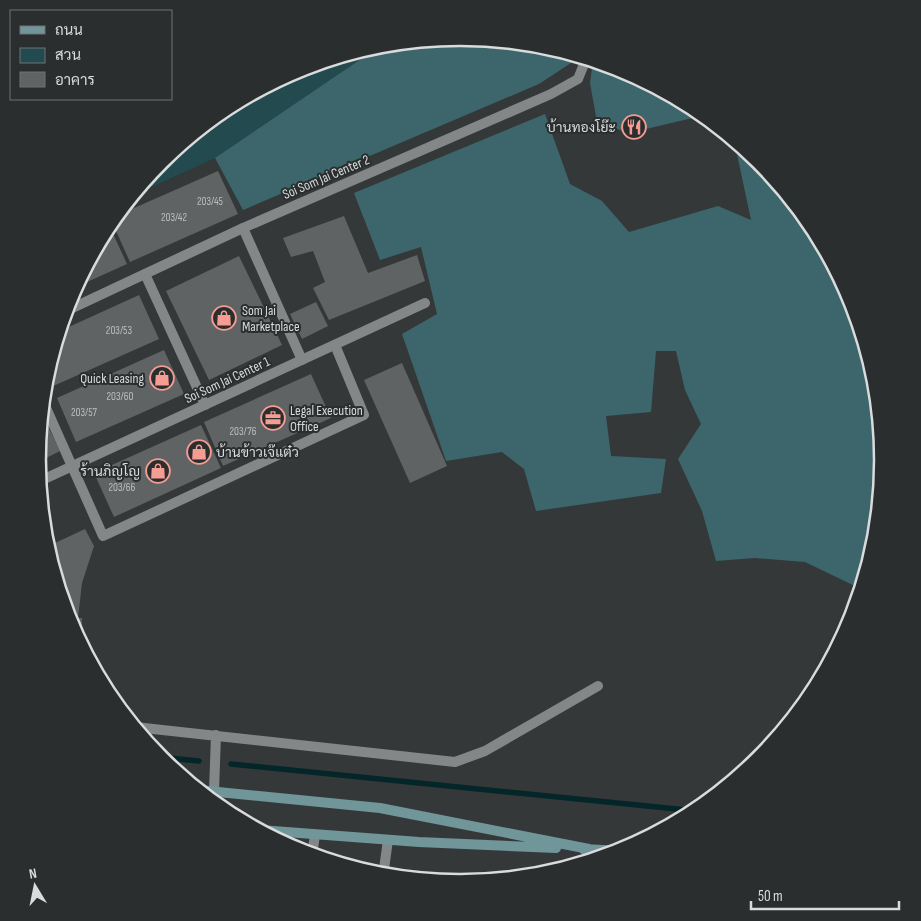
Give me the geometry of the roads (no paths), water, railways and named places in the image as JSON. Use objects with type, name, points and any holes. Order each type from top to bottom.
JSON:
[{"type":"main road","points":[[210,791],[380,808],[589,849]]},
{"type":"main road","points":[[275,831],[388,840],[602,850]]},
{"type":"street","name":"Soi Som Jai Center 2","points":[[76,306],[242,228],[551,94],[578,79],[584,65]]},
{"type":"street","points":[[242,228],[302,360]]},
{"type":"street","points":[[146,274],[205,405]]},
{"type":"street","name":"Soi Som Jai Center 1","points":[[47,478],[425,303]]},
{"type":"street","points":[[49,415],[103,536],[364,415],[334,345]]},
{"type":"street","points":[[144,728],[455,762],[485,751],[598,686]]},
{"type":"street","points":[[214,791],[216,736]]},
{"type":"street","points":[[313,847],[315,834]]},
{"type":"street","points":[[385,868],[388,840]]},
{"type":"waterway","points":[[173,758],[199,761]]},
{"type":"waterway","points":[[231,764],[683,810]]},
{"type":"place","name":"บ้านทองโย๊ะ","points":[[634,127]]},
{"type":"place","name":"Som Jai Marketplace","points":[[224,318]]},
{"type":"place","name":"Quick Leasing","points":[[162,378]]},
{"type":"place","name":"Legal Execution Office","points":[[273,418]]},
{"type":"place","name":"บ้านข้าวเจ๊แต๋ว","points":[[199,452]]},
{"type":"place","name":"ร้านภิญโญ","points":[[158,471]]}]
